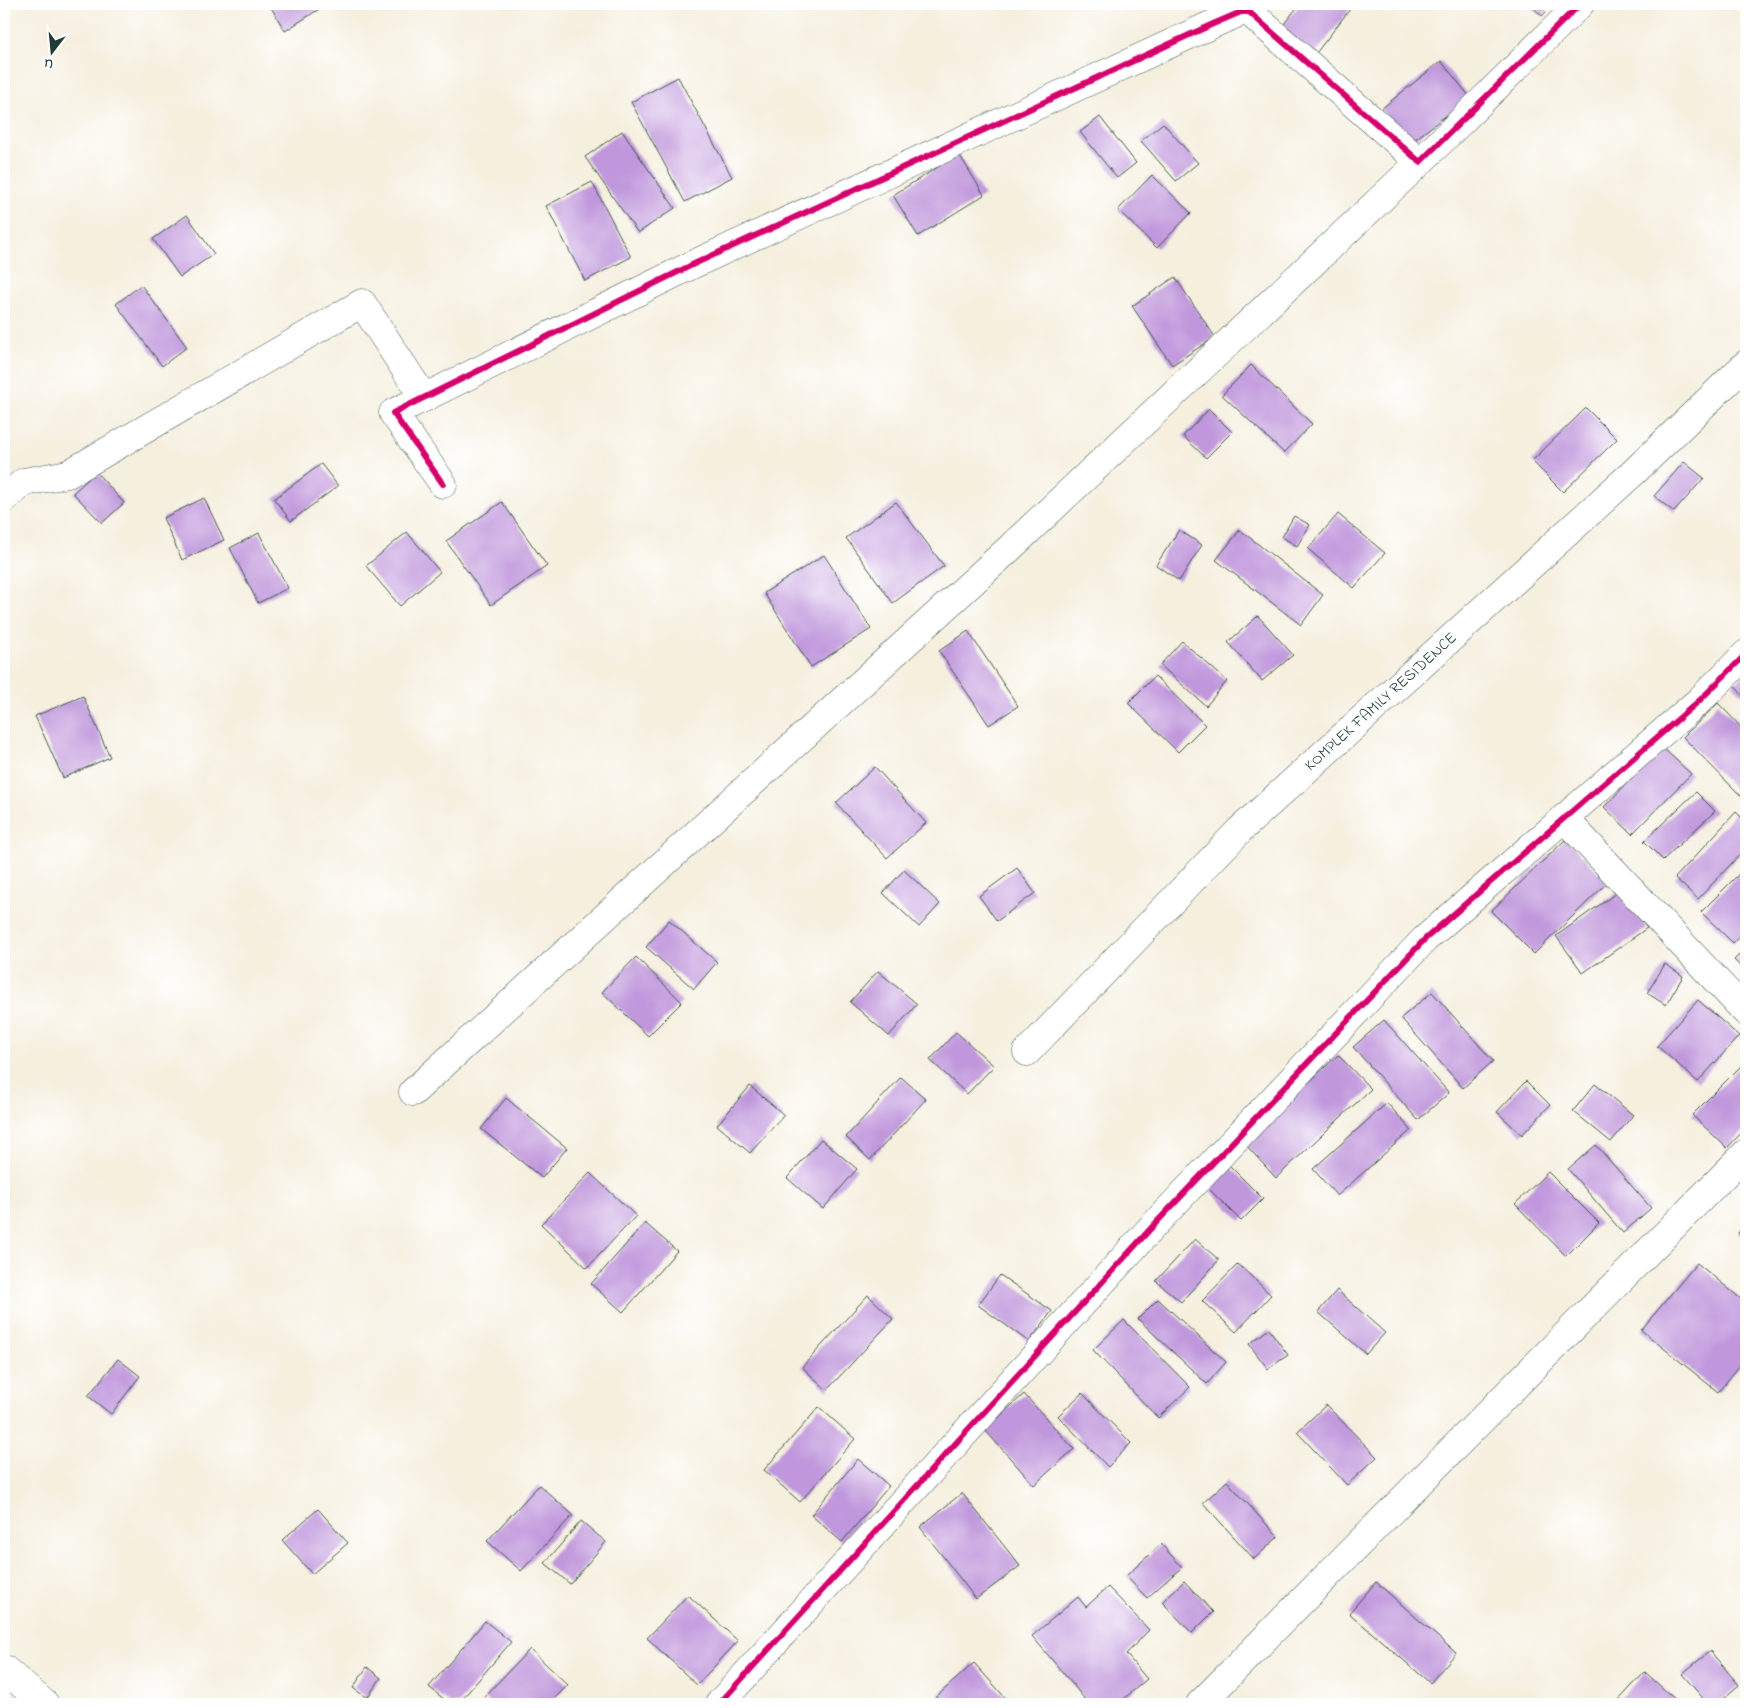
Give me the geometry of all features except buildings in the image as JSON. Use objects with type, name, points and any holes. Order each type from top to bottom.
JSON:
[{"type":"street","points":[[413,1092],[1011,547],[1420,162],[1580,4]]},
{"type":"street","points":[[442,484],[393,413],[694,264],[1241,12],[1249,12],[1420,162]]},
{"type":"street","points":[[4,499],[24,482],[68,474],[362,303],[424,398]]},
{"type":"street","name":"KOMPLEK FAMILY RESIDENCE","points":[[1028,1052],[1240,830],[1620,484],[1746,364]]},
{"type":"street","points":[[720,1704],[1153,1226],[1418,946],[1700,700],[1746,654]]},
{"type":"street","points":[[1564,818],[1746,1012]]},
{"type":"street","points":[[1200,1704],[1746,1153]]},
{"type":"street","points":[[4,1669],[45,1704]]},
{"type":"cycle path","points":[[443,484],[393,413],[694,264],[1241,12],[1249,12],[1420,162],[1580,4]]},
{"type":"cycle path","points":[[719,1704],[1153,1226],[1425,939],[1700,700],[1746,654]]}]
